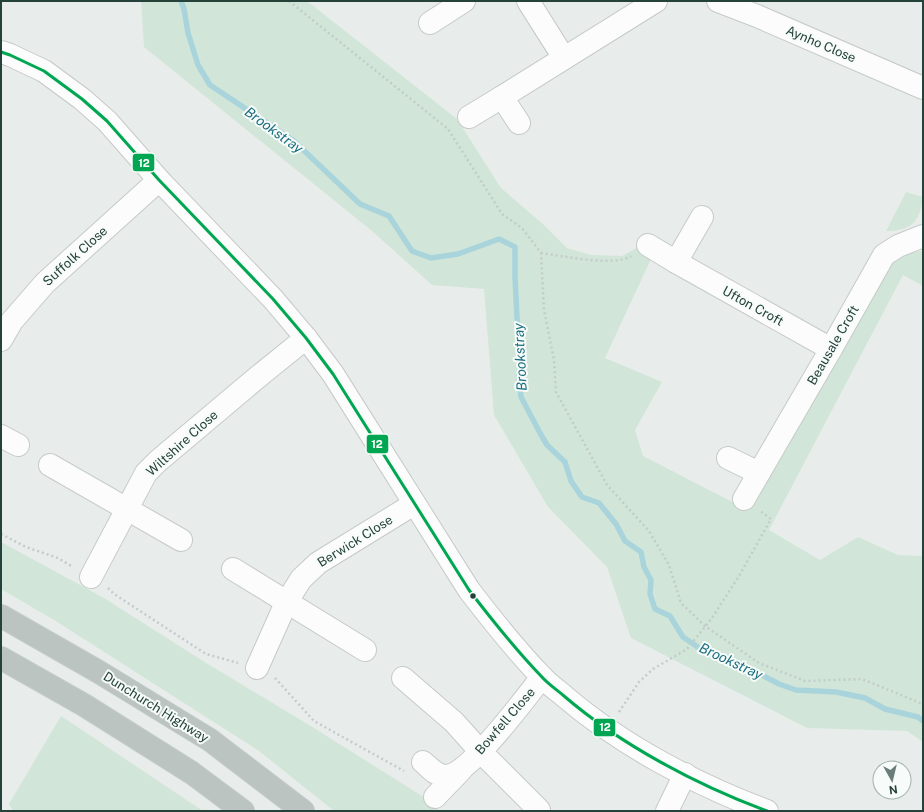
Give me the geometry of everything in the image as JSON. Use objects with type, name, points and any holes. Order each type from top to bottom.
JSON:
[{"type":"highway","name":"Dunchurch Highway","points":[[1,616],[99,672],[210,740],[303,811]]},
{"type":"highway","points":[[1,658],[84,705],[192,773],[243,811]]},
{"type":"street","points":[[430,23],[464,1]]},
{"type":"street","points":[[528,1],[564,58]]},
{"type":"street","points":[[469,117],[656,1]]},
{"type":"street","name":"Aynho Close","points":[[718,1],[760,9],[923,88]]},
{"type":"street","points":[[1,52],[44,71],[82,99],[107,121],[159,180],[273,299],[306,338],[333,374],[469,590],[494,624],[542,677],[579,709],[607,730],[659,761],[767,811]]},
{"type":"street","points":[[502,97],[520,123]]},
{"type":"street","name":"Suffolk Close","points":[[1,340],[12,321],[44,283],[159,180]]},
{"type":"street","points":[[676,262],[702,217]]},
{"type":"street","name":"Beausale Croft","points":[[744,499],[758,472],[831,349],[884,255],[898,246],[923,236]]},
{"type":"street","name":"Ufton Croft","points":[[648,245],[831,349]]},
{"type":"street","name":"Wiltshire Close","points":[[91,577],[146,473],[158,461],[306,338]]},
{"type":"street","points":[[728,458],[758,472]]},
{"type":"street","points":[[50,466],[181,540]]},
{"type":"street","name":"Berwick Close","points":[[257,668],[286,603],[301,579],[318,563],[414,504]]},
{"type":"street","points":[[233,570],[365,650]]},
{"type":"street","name":"Bowfell Close","points":[[435,797],[489,742],[542,677]]},
{"type":"street","points":[[403,678],[454,722],[474,757],[539,810]]},
{"type":"street","name":"Bowfell Close","points":[[415,767],[447,776],[458,771],[474,757]]},
{"type":"street","points":[[667,811],[685,774]]},
{"type":"path","points":[[289,1],[448,129],[502,214],[522,228],[542,253],[544,310],[554,360],[556,392],[606,485],[649,531],[661,551],[669,565],[681,603],[705,626],[759,663],[805,680],[862,679],[923,705]]},
{"type":"path","points":[[542,253],[609,261],[626,259],[648,245]]},
{"type":"path","points":[[607,730],[639,682],[653,669],[686,649],[696,638],[739,576],[771,519],[744,499]]},
{"type":"path","points":[[1,534],[26,547],[58,558],[99,580],[114,594],[206,654],[269,672],[314,721],[415,767]]},
{"type":"green space","points":[[141,1],[307,1],[457,119],[501,188],[544,225],[567,248],[591,255],[622,256],[635,249],[638,244],[651,259],[605,358],[662,382],[635,430],[643,456],[746,509],[884,265],[899,253],[923,251],[923,286],[903,275],[769,530],[820,560],[858,537],[898,555],[923,556],[923,742],[907,731],[807,728],[631,638],[607,567],[548,507],[494,415],[484,289],[432,285],[372,231],[144,47]]},
{"type":"green space","points":[[906,192],[923,197],[922,206],[917,219],[908,227],[895,231],[886,231]]},
{"type":"green space","points":[[1,542],[104,598],[430,801],[439,811],[334,811],[259,751],[54,620],[1,589]]},
{"type":"green space","points":[[61,716],[203,811],[13,811],[9,804]]},
{"type":"waterway","name":"Brookstray","points":[[181,1],[184,9],[188,33],[198,65],[210,85],[294,141],[360,204],[389,216],[412,251],[431,258],[458,254],[499,239],[515,247],[517,318],[521,352],[519,377],[521,397],[547,445],[565,462],[571,481],[582,497],[599,503],[616,524],[625,541],[641,552],[644,567],[651,580],[650,594],[655,609],[670,616],[683,637],[702,650],[727,657],[779,684],[796,690],[836,692],[865,698],[885,709],[918,717],[923,721]]},
{"type":"transit line","name":"12","points":[[1,52],[44,71],[82,99],[107,121],[159,180],[273,299],[306,338],[333,374],[469,590],[513,645],[552,687],[610,731],[661,762],[714,789],[767,811]]}]
